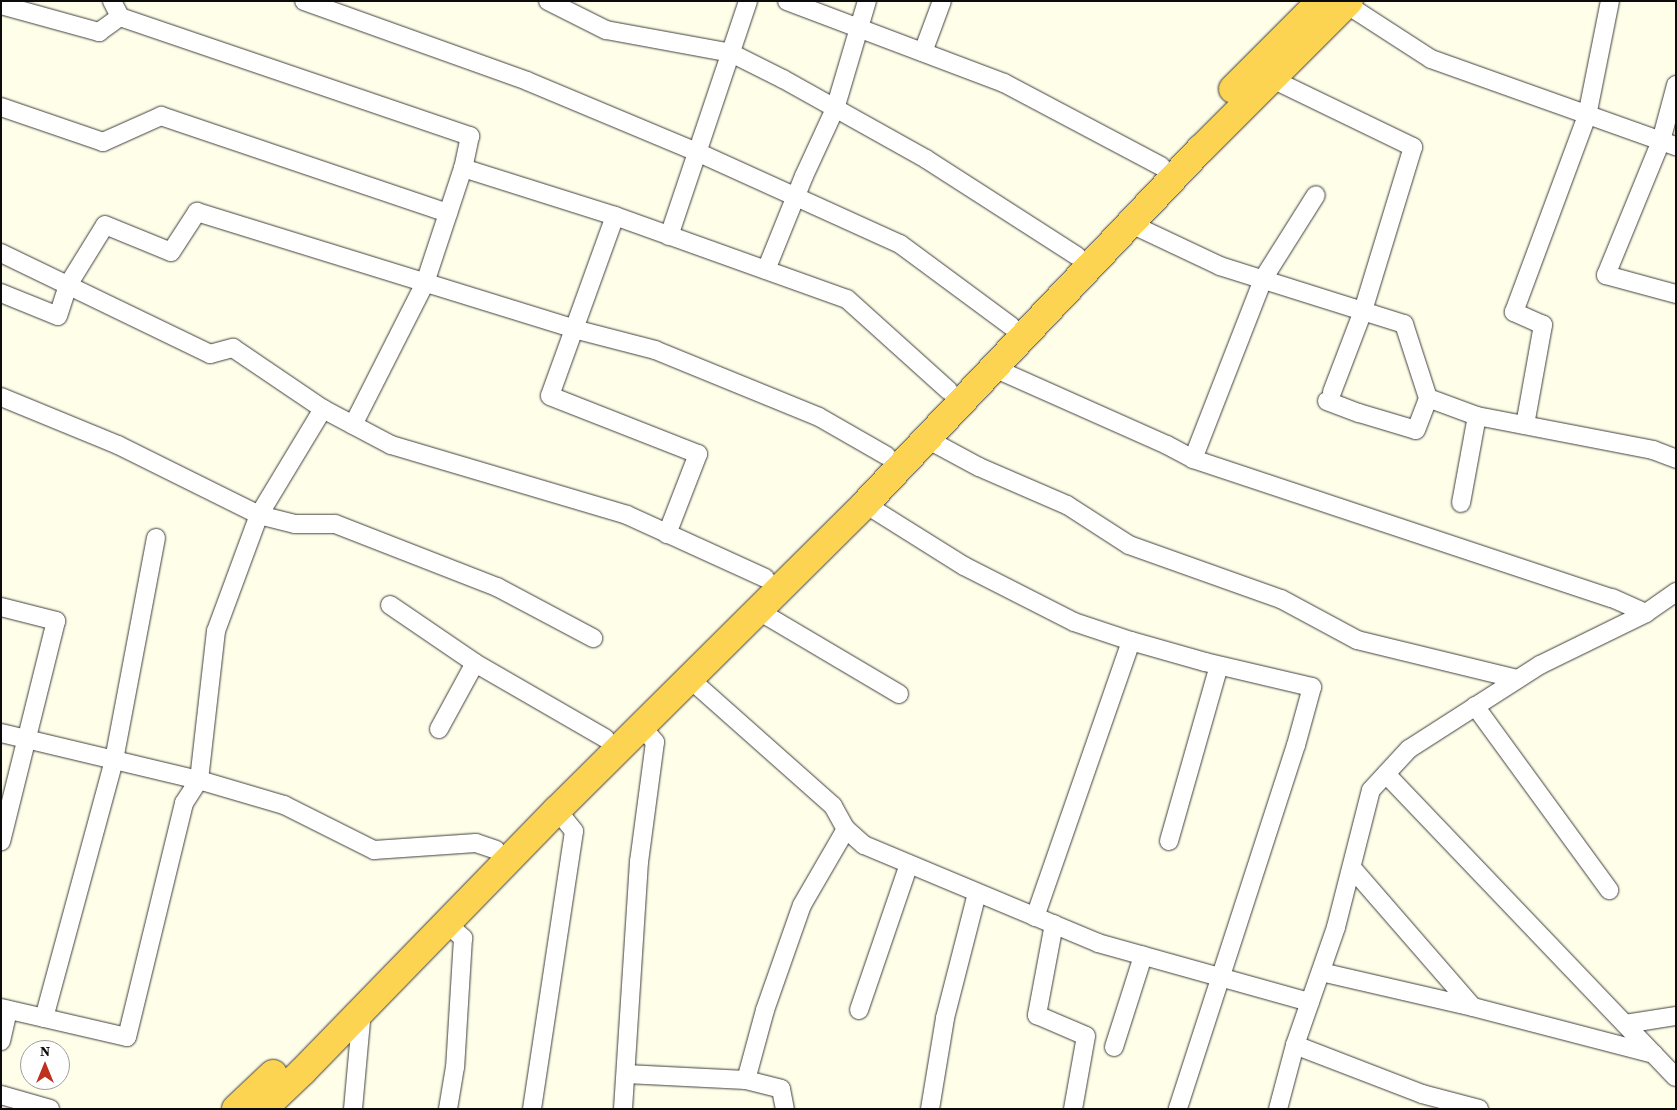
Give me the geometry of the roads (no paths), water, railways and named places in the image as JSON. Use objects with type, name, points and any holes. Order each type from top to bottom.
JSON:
[{"type":"highway","points":[[236,1109],[440,918],[551,805],[605,738],[757,610],[865,504],[927,439],[955,397],[1011,326],[1083,262],[1270,78],[1340,2]]},
{"type":"highway","points":[[1124,220],[1161,166],[1271,50],[1340,2]]},
{"type":"highway","points":[[263,1109],[362,1010],[496,850],[642,727],[684,673],[765,578],[887,456],[955,397],[994,368],[1083,262]]},
{"type":"street","points":[[112,1],[120,17],[470,136],[463,168],[425,283],[353,425]]},
{"type":"street","points":[[304,1],[527,81],[697,152],[900,244],[1011,326]]},
{"type":"street","points":[[548,1],[606,30],[731,53],[783,79],[926,159],[1083,262]]},
{"type":"street","points":[[669,236],[748,1]]},
{"type":"street","points":[[787,1],[1004,83],[1161,166]]},
{"type":"street","points":[[766,270],[835,109],[867,1]]},
{"type":"street","points":[[923,52],[942,1]]},
{"type":"street","points":[[1525,425],[1543,324],[1514,312],[1587,116],[1610,1]]},
{"type":"street","points":[[1340,2],[1431,59],[1587,116],[1668,143]]},
{"type":"street","points":[[1,5],[99,32],[120,17]]},
{"type":"street","points":[[1124,220],[1220,266],[1263,280],[1363,311],[1404,324],[1428,398],[1416,430],[1359,413],[1329,396],[1363,311],[1413,148],[1270,78]]},
{"type":"street","points":[[1676,85],[1668,143],[1606,275],[1676,294]]},
{"type":"street","points":[[1,107],[103,142],[162,116],[448,212]]},
{"type":"street","points":[[463,168],[614,216],[847,299],[955,397]]},
{"type":"street","points":[[1193,459],[1263,280],[1316,195]]},
{"type":"street","points":[[1,293],[58,316],[68,285],[105,225],[171,252],[197,212],[574,329],[655,350],[819,417],[887,456]]},
{"type":"street","points":[[614,216],[550,396],[698,454],[666,534]]},
{"type":"street","points":[[1,252],[210,354],[233,348],[322,409],[391,445],[627,515],[765,578]]},
{"type":"street","points":[[994,368],[1167,445],[1193,459],[1612,598],[1646,613]]},
{"type":"street","points":[[1,397],[118,445],[259,515],[295,524],[335,524],[497,587],[593,638]]},
{"type":"street","points":[[1428,398],[1478,416],[1653,450],[1676,458]]},
{"type":"street","points":[[1,1041],[4,1009],[127,1037],[184,803],[199,780],[216,631],[259,515],[322,409]]},
{"type":"street","points":[[1461,503],[1478,416]]},
{"type":"street","points":[[927,439],[979,467],[1067,505],[1129,545],[1281,599],[1357,640],[1517,679]]},
{"type":"street","points":[[865,504],[964,566],[1074,622],[1131,641],[1220,666],[1312,687],[1296,745],[1178,1109]]},
{"type":"street","points":[[44,1018],[114,760],[156,538]]},
{"type":"street","points":[[1278,1109],[1295,1045],[1336,927],[1371,790],[1409,749],[1474,706],[1540,664],[1646,613],[1676,592]]},
{"type":"street","points":[[390,605],[475,663],[605,738]]},
{"type":"street","points":[[1,607],[56,621],[1,841]]},
{"type":"street","points":[[757,610],[899,694]]},
{"type":"street","points":[[1035,917],[1131,641]]},
{"type":"street","points":[[439,729],[475,663]]},
{"type":"street","points":[[1169,841],[1220,666]]},
{"type":"street","points":[[684,673],[833,806],[846,829],[864,844],[976,894],[1098,943],[1310,1002]]},
{"type":"street","points":[[1474,706],[1609,890]]},
{"type":"street","points":[[624,1109],[639,862],[655,742],[642,727]]},
{"type":"street","points":[[1,733],[199,780],[284,805],[374,850],[476,843],[496,850]]},
{"type":"street","points":[[1386,774],[1676,1077]]},
{"type":"street","points":[[532,1109],[574,831],[551,805]]},
{"type":"street","points":[[746,1080],[765,1010],[802,905],[846,829]]},
{"type":"street","points":[[859,1010],[909,864]]},
{"type":"street","points":[[1352,868],[1473,1007]]},
{"type":"street","points":[[930,1109],[945,1018],[976,894]]},
{"type":"street","points":[[440,918],[463,938],[455,1067],[448,1109]]},
{"type":"street","points":[[1054,924],[1038,1015],[1086,1036],[1073,1109]]},
{"type":"street","points":[[1114,1047],[1143,956]]},
{"type":"street","points":[[1320,972],[1473,1007],[1654,1054]]},
{"type":"street","points":[[353,1109],[362,1010]]},
{"type":"street","points":[[1625,1024],[1676,1016]]},
{"type":"street","points":[[1295,1045],[1422,1094],[1479,1109]]},
{"type":"street","points":[[626,1074],[746,1080],[782,1089],[785,1109]]},
{"type":"street","points":[[1,1095],[50,1109]]}]
